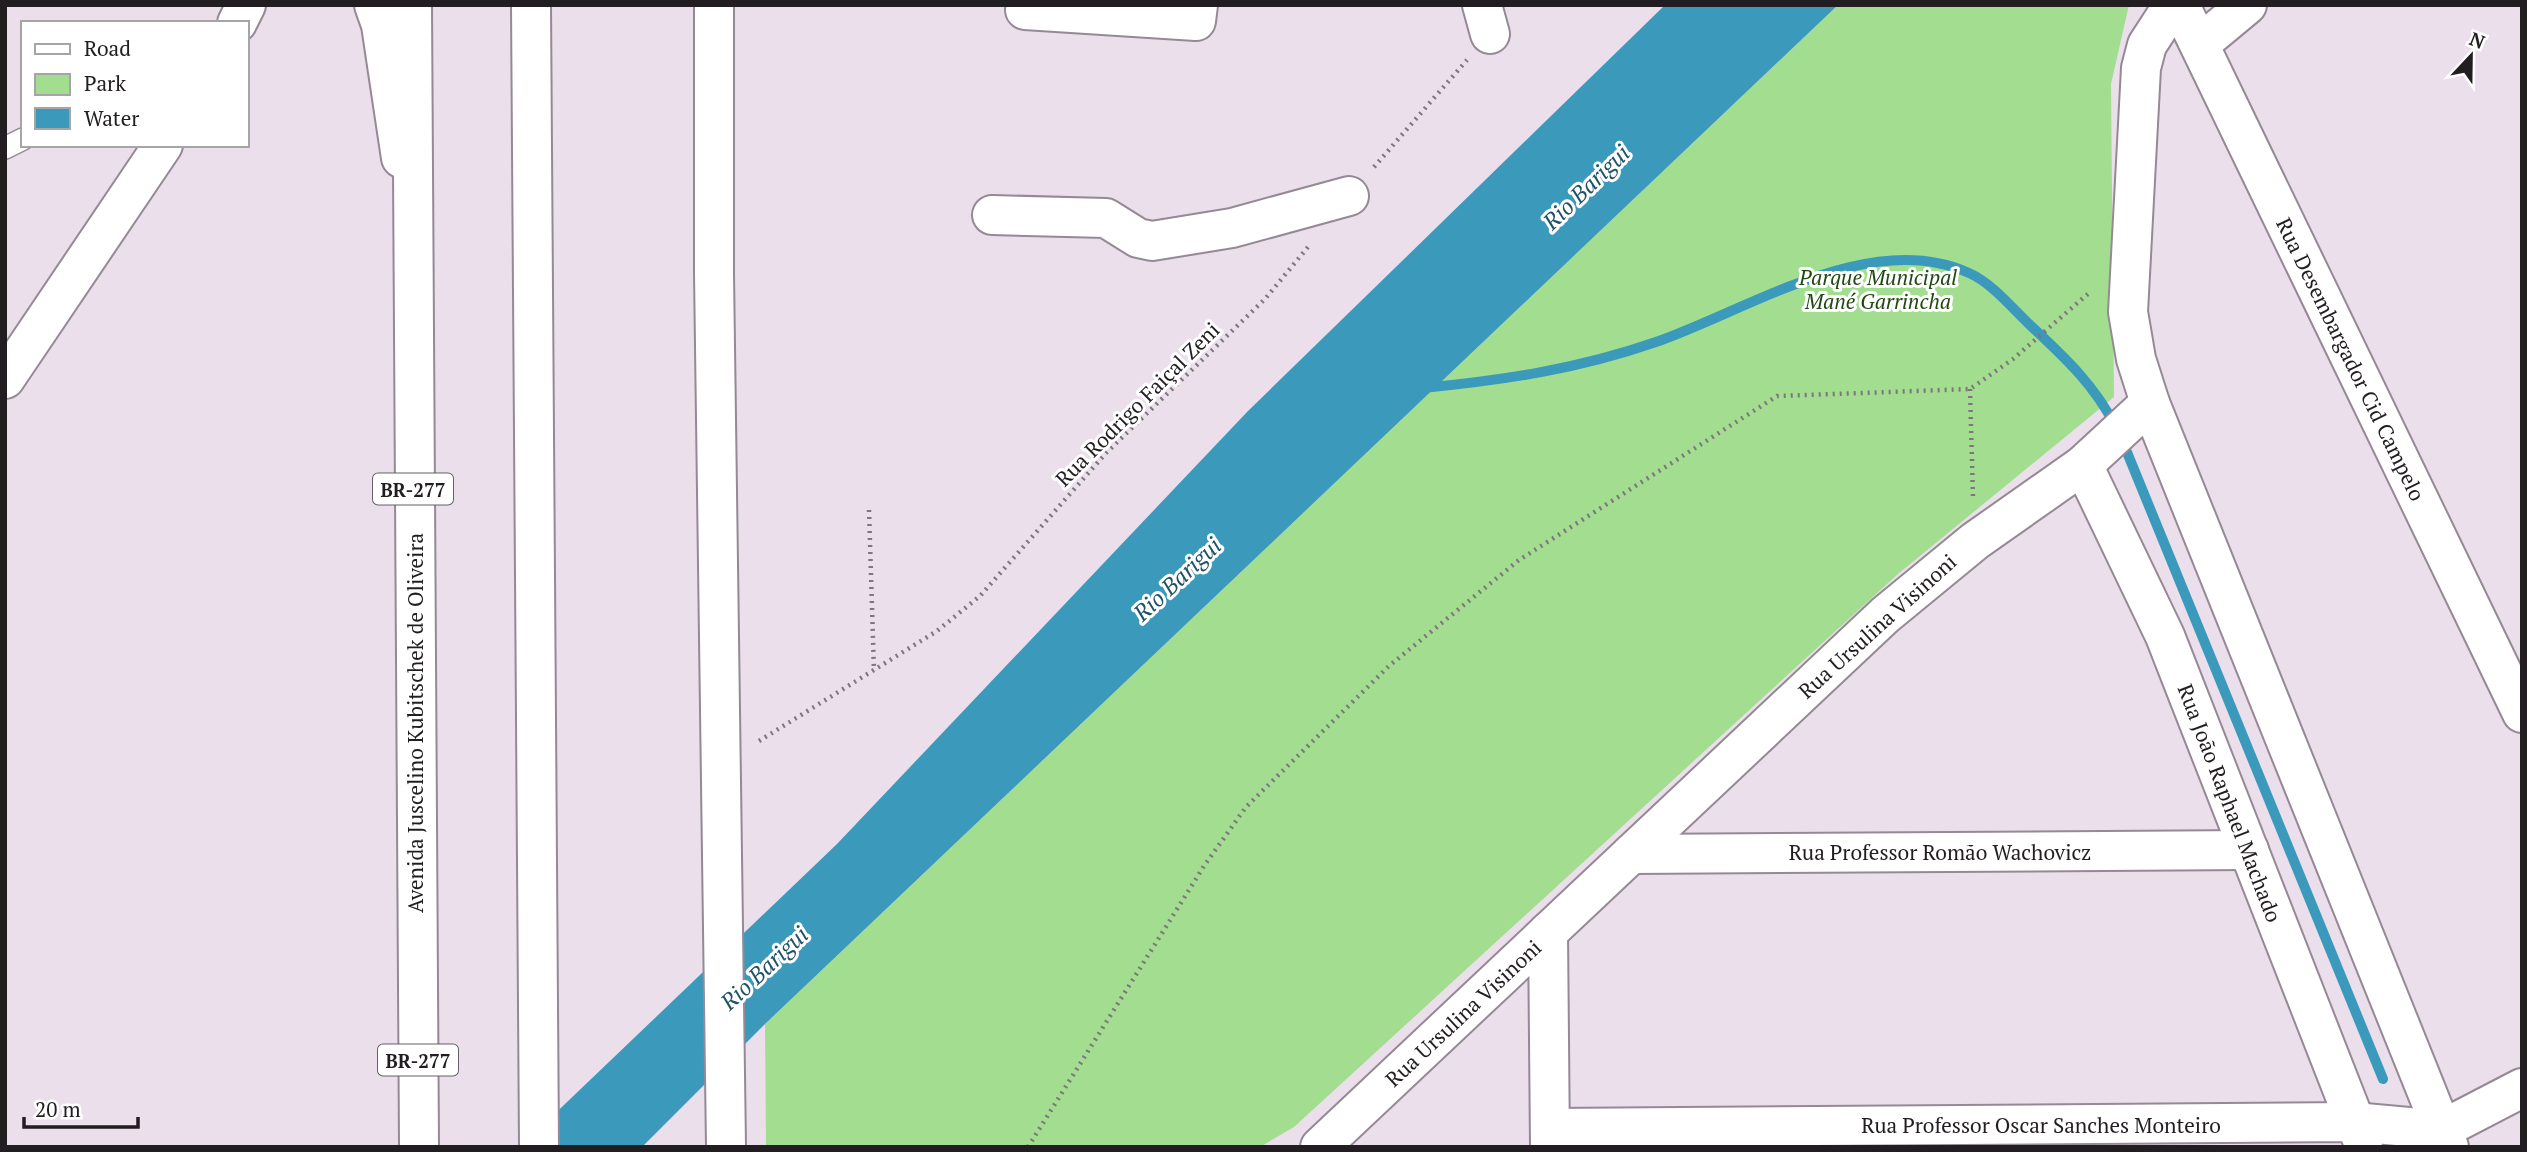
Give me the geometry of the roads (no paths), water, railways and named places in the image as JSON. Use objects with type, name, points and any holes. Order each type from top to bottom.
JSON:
[{"type":"main road","points":[[238,21],[246,5]]},
{"type":"main road","points":[[374,5],[381,25],[412,244]]},
{"type":"main road","name":"Avenida Juscelino Kubitschek de Oliveira","points":[[412,5],[419,1147]]},
{"type":"main road","points":[[531,5],[538,1147]]},
{"type":"main road","points":[[714,5],[714,260],[723,763],[726,1147]]},
{"type":"main road","points":[[1026,10],[1196,21],[1198,5]]},
{"type":"main road","points":[[2172,5],[2147,45],[2141,68],[2129,258],[2130,335],[2118,433],[2445,1138],[2522,1088]]},
{"type":"main road","name":"Rua Desembargador Cid Campelo","points":[[2180,5],[2519,699]]},
{"type":"main road","points":[[2200,44],[2247,5]]},
{"type":"main road","points":[[5,379],[162,147]]},
{"type":"main road","points":[[992,215],[1106,218],[1138,238],[1152,241],[1232,228],[1349,196]]},
{"type":"main road","name":"Rua Ursulina Visinoni","points":[[1320,1147],[1885,615],[1975,541],[2118,433]]},
{"type":"main road","name":"Rua João Raphael Machado","points":[[2118,433],[2165,636],[2360,1135]]},
{"type":"main road","name":"Rua Professor Romão Wachovicz","points":[[1631,854],[2249,850]]},
{"type":"main road","points":[[1548,932],[1550,1137]]},
{"type":"main road","name":"Rua Professor Oscar Sanches Monteiro","points":[[1550,1137],[2360,1135],[2445,1138]]},
{"type":"lane","points":[[5,148],[21,140]]},
{"type":"water","name":"Rio Barigui","points":[[1665,5],[1838,5],[765,1024],[642,1147],[520,1147],[837,844],[1248,411]]},
{"type":"waterway","points":[[1423,388],[1512,377],[1627,351],[1692,328],[1770,294],[1852,267],[1892,260],[1931,262],[1969,273],[1994,289],[2077,371],[2098,397],[2115,426]]},
{"type":"waterway","points":[[2122,440],[2383,1079]]},
{"type":"park label","name":"Parque Municipal Mané Garrincha","points":[[1878,289]]}]
